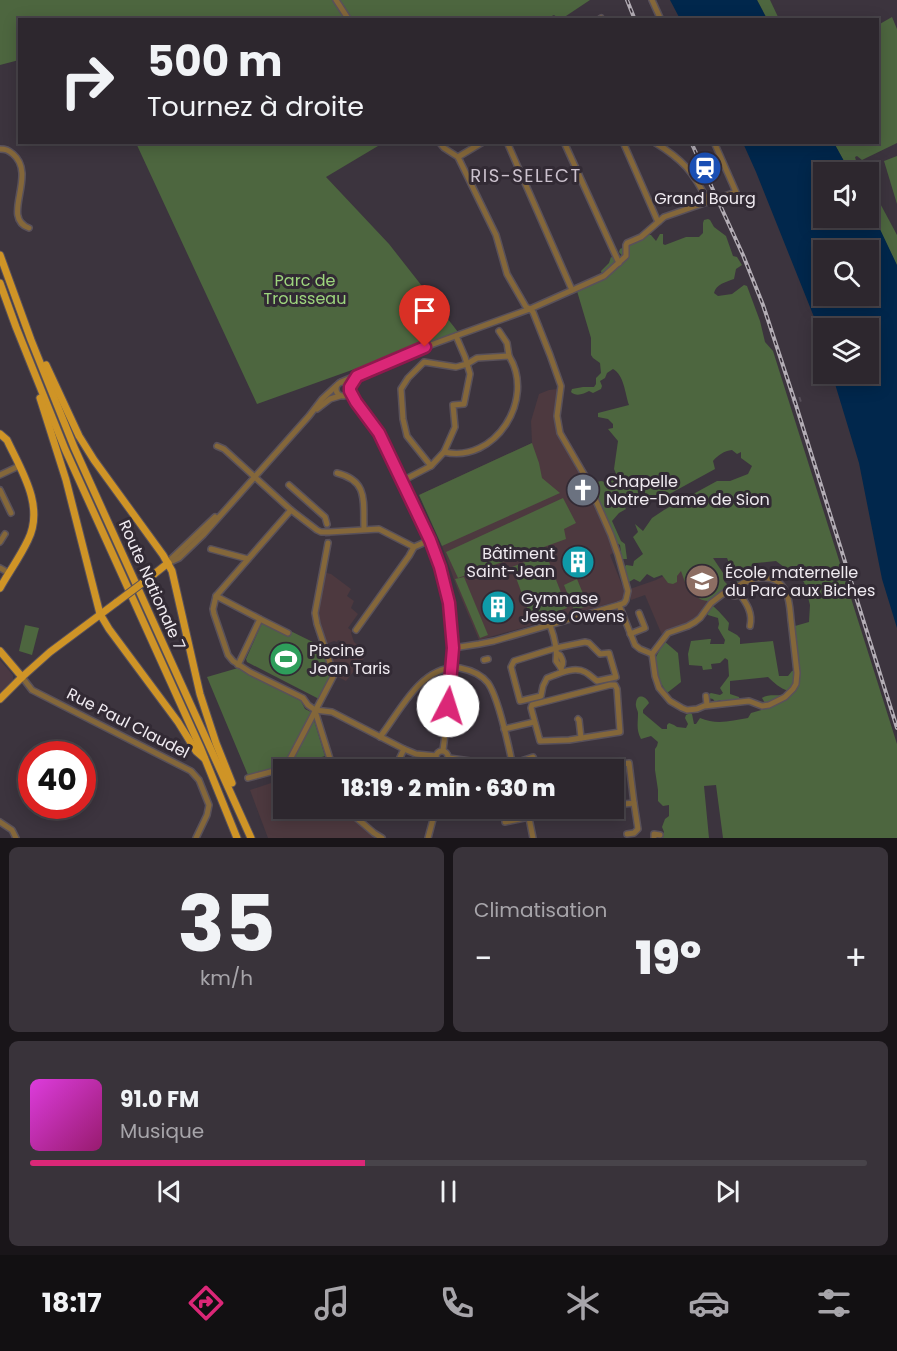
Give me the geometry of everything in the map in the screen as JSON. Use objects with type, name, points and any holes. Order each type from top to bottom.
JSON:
[{"type":"main road","points":[[0,255],[32,340],[39,349],[79,436],[172,571],[200,694],[251,836]]},
{"type":"main road","points":[[0,283],[29,360],[66,480],[100,614],[178,722],[196,751],[205,759]]},
{"type":"main road","name":"Route Nationale 7","points":[[32,340],[75,447],[251,836]]},
{"type":"main road","name":"Route Nationale 7","points":[[29,360],[65,449],[205,759],[237,838]]},
{"type":"main road","points":[[0,434],[7,440],[30,487],[33,501],[33,524],[30,538],[0,588]]},
{"type":"main road","points":[[0,699],[50,652],[168,563]]},
{"type":"main road","points":[[0,651],[22,677]]},
{"type":"street","points":[[336,0],[348,18]]},
{"type":"street","points":[[652,0],[660,18]]},
{"type":"street","points":[[442,144],[458,157],[495,236],[507,274],[526,307],[533,312],[561,386],[557,416],[560,433],[585,476],[611,535],[628,591],[624,603],[606,611],[548,625],[495,643],[453,648]]},
{"type":"street","points":[[458,157],[480,144]]},
{"type":"street","points":[[508,144],[572,290]]},
{"type":"street","points":[[565,144],[619,263]]},
{"type":"street","points":[[624,144],[658,222]]},
{"type":"street","points":[[657,144],[681,160],[689,169],[708,202]]},
{"type":"street","points":[[168,563],[179,558],[203,535],[322,399],[339,384],[425,347],[530,309],[604,276],[626,256],[627,243],[641,237],[668,215],[736,192],[715,144]]},
{"type":"street","points":[[0,152],[7,150],[12,153],[17,158],[20,167],[13,194]]},
{"type":"street","points":[[11,217],[16,223],[29,228]]},
{"type":"street","points":[[444,452],[457,454],[474,450],[494,439],[506,426],[513,412],[518,383],[507,343],[499,331]]},
{"type":"street","points":[[402,481],[431,466],[444,452],[455,427],[453,405],[464,404],[470,374],[456,336]]},
{"type":"street","points":[[431,466],[407,436],[401,390],[408,378],[424,362],[456,367],[477,358],[509,356]]},
{"type":"street","points":[[309,416],[330,399],[347,394],[357,376]]},
{"type":"street","points":[[339,384],[346,383],[356,402],[379,433],[430,540],[447,590],[453,648],[443,750]]},
{"type":"street","points":[[339,384],[336,392],[356,402]]},
{"type":"street","points":[[217,446],[224,449],[291,510],[321,532],[379,529],[414,547]]},
{"type":"street","points":[[0,475],[19,466]]},
{"type":"street","points":[[337,473],[348,476],[362,491],[364,529]]},
{"type":"street","points":[[289,485],[326,517],[327,524]]},
{"type":"street","points":[[0,490],[11,513]]},
{"type":"street","points":[[291,510],[216,596],[213,609],[228,655],[238,665],[303,698],[315,712],[329,759]]},
{"type":"street","points":[[0,542],[5,534]]},
{"type":"street","points":[[356,630],[410,556],[414,547],[430,540]]},
{"type":"street","points":[[248,778],[282,769],[287,765],[334,675],[315,613],[328,543]]},
{"type":"street","points":[[211,549],[248,559]]},
{"type":"street","points":[[0,568],[9,573]]},
{"type":"street","points":[[738,590],[745,582],[768,578],[779,583],[787,594],[796,673],[796,684],[793,689],[785,697],[765,706],[749,701],[707,705],[687,710],[670,701],[659,688],[653,669],[652,654],[668,633],[695,622],[711,603],[732,587],[738,590],[750,610],[750,626]]},
{"type":"street","points":[[216,596],[288,633]]},
{"type":"street","points":[[619,605],[637,648],[652,654]]},
{"type":"street","points":[[639,613],[645,628]]},
{"type":"street","points":[[238,665],[260,619]]},
{"type":"street","points":[[548,625],[555,642],[556,661],[562,670]]},
{"type":"street","points":[[630,634],[652,625]]},
{"type":"street","points":[[585,642],[600,654],[609,653],[616,677],[597,681],[585,672],[576,669],[562,670],[547,678],[541,696],[520,701],[517,679],[511,667],[514,662],[585,642]]},
{"type":"street","points":[[380,736],[419,685],[434,673],[441,669],[466,669],[475,672],[488,684],[494,696],[511,759]]},
{"type":"street","name":"Rue Paul Claudel","points":[[22,677],[32,690],[191,771],[199,780],[209,805],[207,815],[196,838]]},
{"type":"street","points":[[610,685],[617,688],[620,732],[569,740],[540,741],[534,722],[532,705],[610,685]]},
{"type":"street","points":[[705,696],[707,705]]},
{"type":"street","points":[[315,712],[332,712],[404,749],[416,754],[436,756]]},
{"type":"street","points":[[578,719],[581,738]]},
{"type":"street","points":[[504,729],[534,722]]},
{"type":"street","points":[[399,759],[404,749]]},
{"type":"street","points":[[436,756],[443,750]]},
{"type":"street","points":[[443,750],[448,753],[448,758],[455,759]]},
{"type":"street","points":[[624,764],[629,763],[638,830],[634,834],[627,834]]},
{"type":"street","points":[[624,804],[634,803]]},
{"type":"street","points":[[358,819],[382,838]]},
{"type":"street","points":[[428,838],[433,819]]},
{"type":"street","points":[[504,822],[519,819]]},
{"type":"street","points":[[529,819],[533,838]]},
{"type":"street","points":[[0,822],[12,830],[16,838]]},
{"type":"shaded area","points":[[558,389],[558,435],[575,462],[608,536],[613,548],[613,553],[610,555],[626,595],[619,601],[479,640],[419,495],[532,443],[531,421],[539,394]]},
{"type":"shaded area","points":[[724,544],[716,558],[711,559],[721,569],[725,583],[709,599],[695,619],[669,629],[662,635],[645,595],[631,600],[630,589],[656,580]]},
{"type":"shaded area","points":[[323,572],[331,574],[351,589],[347,596],[354,601],[351,608],[358,614],[348,628],[352,631],[354,642],[360,647],[365,657],[346,681],[334,675],[325,650],[341,644],[341,641],[324,645],[315,613]]},
{"type":"shaded area","points":[[0,660],[13,675],[13,680],[0,695]]},
{"type":"shaded area","points":[[273,782],[273,819],[356,819],[378,838],[268,838],[250,790]]},
{"type":"green space","points":[[0,0],[590,0],[563,18],[554,15],[547,18],[18,18],[18,60],[0,65]]},
{"type":"green space","points":[[757,0],[770,0],[779,18],[766,18]]},
{"type":"green space","points":[[892,17],[897,29],[897,143],[862,160],[857,156],[855,157],[856,162],[844,162],[835,144],[879,144],[879,24]]},
{"type":"green space","name":"Parc de Trousseau","points":[[136,144],[381,144],[326,177],[389,244],[458,332],[257,404]]},
{"type":"green space","points":[[897,156],[897,204],[884,161]]},
{"type":"green space","points":[[879,201],[897,235],[897,266],[879,228]]},
{"type":"green space","points":[[708,219],[726,236],[733,256],[737,257],[742,265],[736,269],[734,279],[719,285],[714,293],[718,296],[732,294],[744,285],[747,286],[765,342],[773,351],[897,744],[897,838],[723,838],[716,785],[704,786],[709,838],[661,838],[664,832],[662,827],[669,816],[669,805],[663,806],[658,801],[655,749],[658,742],[651,736],[641,739],[639,736],[636,704],[638,698],[642,697],[648,701],[643,713],[662,729],[667,729],[669,723],[686,728],[688,724],[685,718],[690,713],[694,724],[700,718],[718,722],[748,718],[751,713],[768,708],[762,698],[787,694],[788,691],[768,677],[730,681],[730,694],[739,697],[740,700],[724,703],[708,698],[711,693],[720,695],[723,693],[720,688],[729,676],[728,660],[725,658],[720,663],[711,664],[712,669],[703,670],[702,666],[689,665],[688,654],[691,641],[711,639],[710,644],[724,644],[725,640],[718,628],[718,618],[707,613],[713,606],[729,623],[728,630],[740,638],[740,644],[773,641],[779,676],[788,676],[796,670],[792,633],[795,626],[809,622],[810,605],[804,582],[776,561],[756,563],[758,574],[737,582],[727,558],[713,558],[727,584],[718,597],[710,601],[696,596],[700,593],[697,589],[687,588],[681,571],[677,576],[677,582],[673,584],[668,583],[662,575],[654,578],[647,574],[640,582],[634,579],[629,582],[624,576],[626,565],[633,566],[634,561],[643,554],[633,537],[638,532],[635,524],[643,531],[652,518],[717,481],[730,481],[748,474],[752,466],[741,458],[741,452],[737,454],[732,450],[726,451],[713,461],[715,469],[664,497],[621,501],[626,509],[612,521],[621,541],[625,544],[627,559],[622,559],[620,545],[614,541],[594,494],[597,482],[605,482],[617,476],[614,469],[618,441],[608,429],[613,428],[613,424],[608,419],[598,417],[598,413],[629,405],[620,375],[613,369],[600,381],[601,389],[593,393],[589,391],[575,394],[571,392],[572,389],[594,387],[596,378],[601,373],[600,363],[591,355],[591,338],[577,291],[603,279],[601,271],[609,263],[611,257],[622,261],[624,258],[619,252],[620,249],[649,235],[656,241],[660,234],[663,234],[665,245],[686,237],[699,237],[703,233],[704,220]]},
{"type":"green space","points":[[532,443],[542,478],[560,493],[442,546],[419,495]]},
{"type":"green space","points":[[563,498],[576,523],[564,529],[566,539],[458,578],[446,552]]},
{"type":"green space","points":[[546,554],[567,608],[532,621],[512,567]]},
{"type":"green space","points":[[464,577],[488,635],[480,638],[455,579]]},
{"type":"green space","points":[[577,579],[588,606],[574,610],[564,585]]},
{"type":"green space","name":"Piscine Jean Taris","points":[[264,618],[323,647],[331,674],[319,699],[247,662],[246,659]]},
{"type":"green space","points":[[25,625],[39,628],[32,655],[19,651]]},
{"type":"green space","points":[[664,641],[678,653],[681,682],[667,693],[657,677],[655,659]]},
{"type":"green space","points":[[238,668],[301,701],[305,709],[311,712],[288,759],[273,759],[273,770],[248,775],[207,677]]},
{"type":"green space","points":[[313,717],[325,756],[315,759],[292,759]]},
{"type":"water","points":[[670,0],[757,0],[766,18],[679,18]]},
{"type":"water","points":[[743,144],[835,144],[844,162],[813,162],[813,228],[879,227],[897,265],[897,628],[882,579],[859,463],[835,384],[879,384],[879,318],[814,318]]},
{"type":"tunnel","points":[[792,402],[801,399]]},
{"type":"tunnel","points":[[327,524],[328,543]]},
{"type":"railway","points":[[627,0],[634,18]]},
{"type":"railway","points":[[692,144],[743,255],[763,305],[897,728]]},
{"type":"place","name":"Grand Bourg","points":[[705,168]]},
{"type":"place","name":"Chapelle Notre-Dame de Sion","points":[[583,490]]},
{"type":"place","name":"Bâtiment Saint-Jean","points":[[578,562]]},
{"type":"place","name":"École maternelle du Parc aux Biches","points":[[702,581]]},
{"type":"place","name":"Gymnase Jesse Owens","points":[[498,607]]},
{"type":"place","name":"Piscine Jean Taris","points":[[286,659]]},
{"type":"district","name":"RIS-SELECT","points":[[526,175]]},
{"type":"route","points":[[425,347],[357,376],[350,391],[379,433],[436,553],[447,590],[451,617],[453,648],[448,706]]}]
